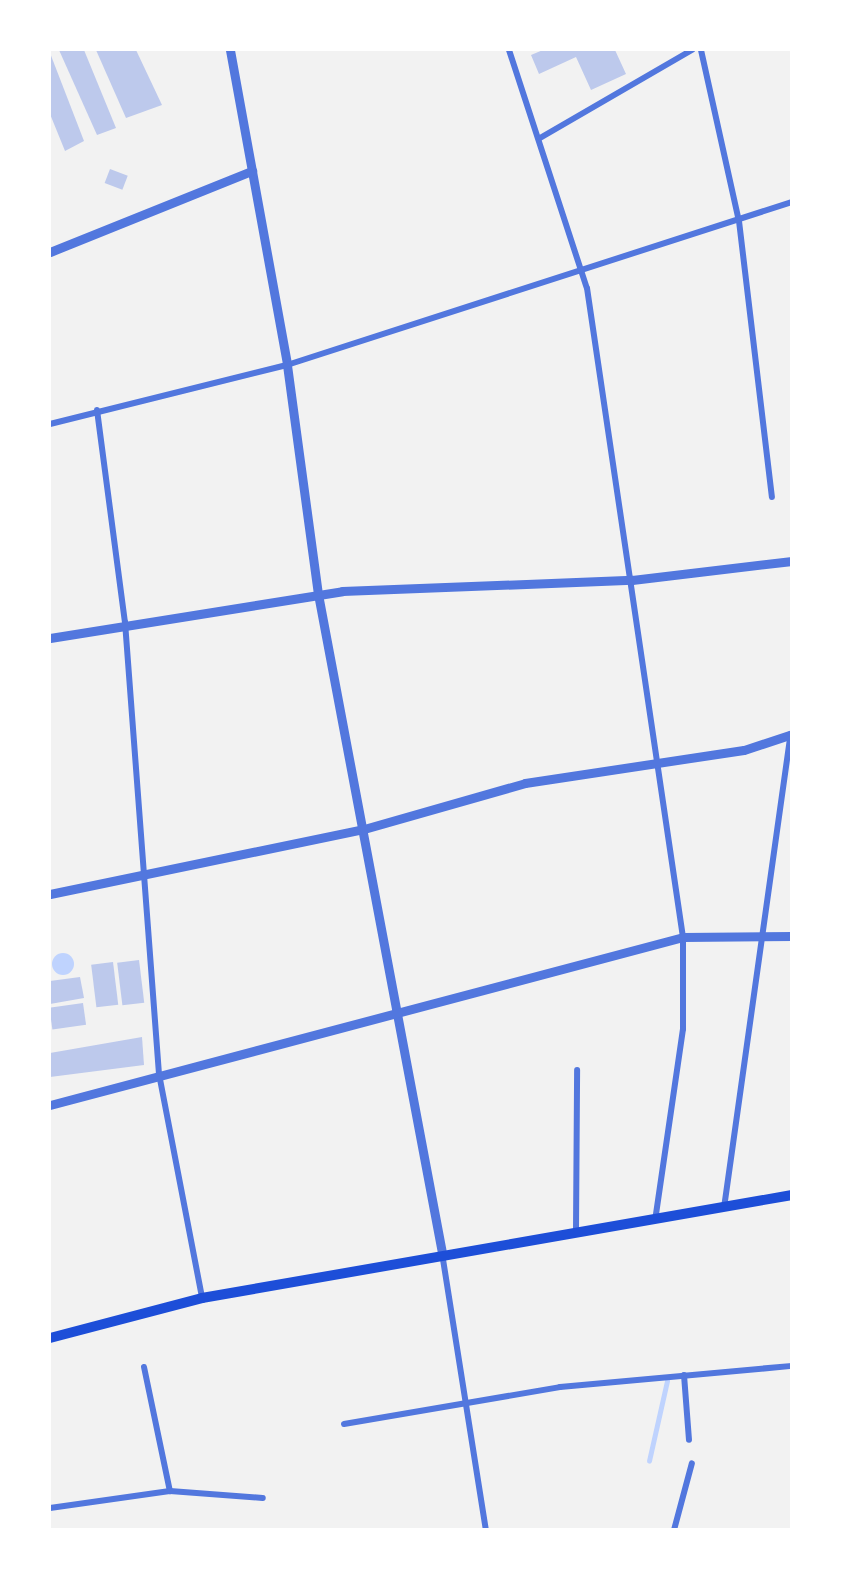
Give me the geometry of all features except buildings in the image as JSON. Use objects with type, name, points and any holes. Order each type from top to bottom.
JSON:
[{"type":"main road","points":[[50,1338],[202,1298],[576,1230],[669,1220],[792,1195]]},
{"type":"street","points":[[230,50],[287,365],[318,594],[364,829],[469,1399],[486,1530]]},
{"type":"street","points":[[509,50],[584,273],[661,759],[683,937],[683,1029],[655,1221]]},
{"type":"street","points":[[540,138],[692,50]]},
{"type":"street","points":[[701,50],[739,221],[772,496]]},
{"type":"street","points":[[50,252],[252,171]]},
{"type":"street","points":[[50,424],[97,410],[287,365],[584,273],[792,202]]},
{"type":"street","points":[[97,410],[125,622],[146,877],[159,1074],[202,1298]]},
{"type":"street","points":[[50,638],[125,622],[318,594],[632,580],[762,561],[792,561]]},
{"type":"street","points":[[50,894],[146,877],[364,829],[470,795],[661,759],[744,750],[791,734]]},
{"type":"street","points":[[724,1208],[791,734]]},
{"type":"street","points":[[50,1105],[397,1009],[683,937],[717,933],[792,936]]},
{"type":"street","points":[[576,1230],[577,1070]]},
{"type":"street","points":[[344,1424],[469,1399],[684,1375],[792,1366]]},
{"type":"street","points":[[144,1367],[170,1491]]},
{"type":"street","points":[[684,1375],[689,1440]]},
{"type":"street","points":[[674,1530],[692,1463]]},
{"type":"street","points":[[50,1508],[170,1491],[263,1498]]},
{"type":"water","points":[[63,953],[71,956],[74,964],[71,972],[63,975],[55,972],[52,964],[55,956]]},
{"type":"waterway","points":[[649,1461],[667,1381]]}]
